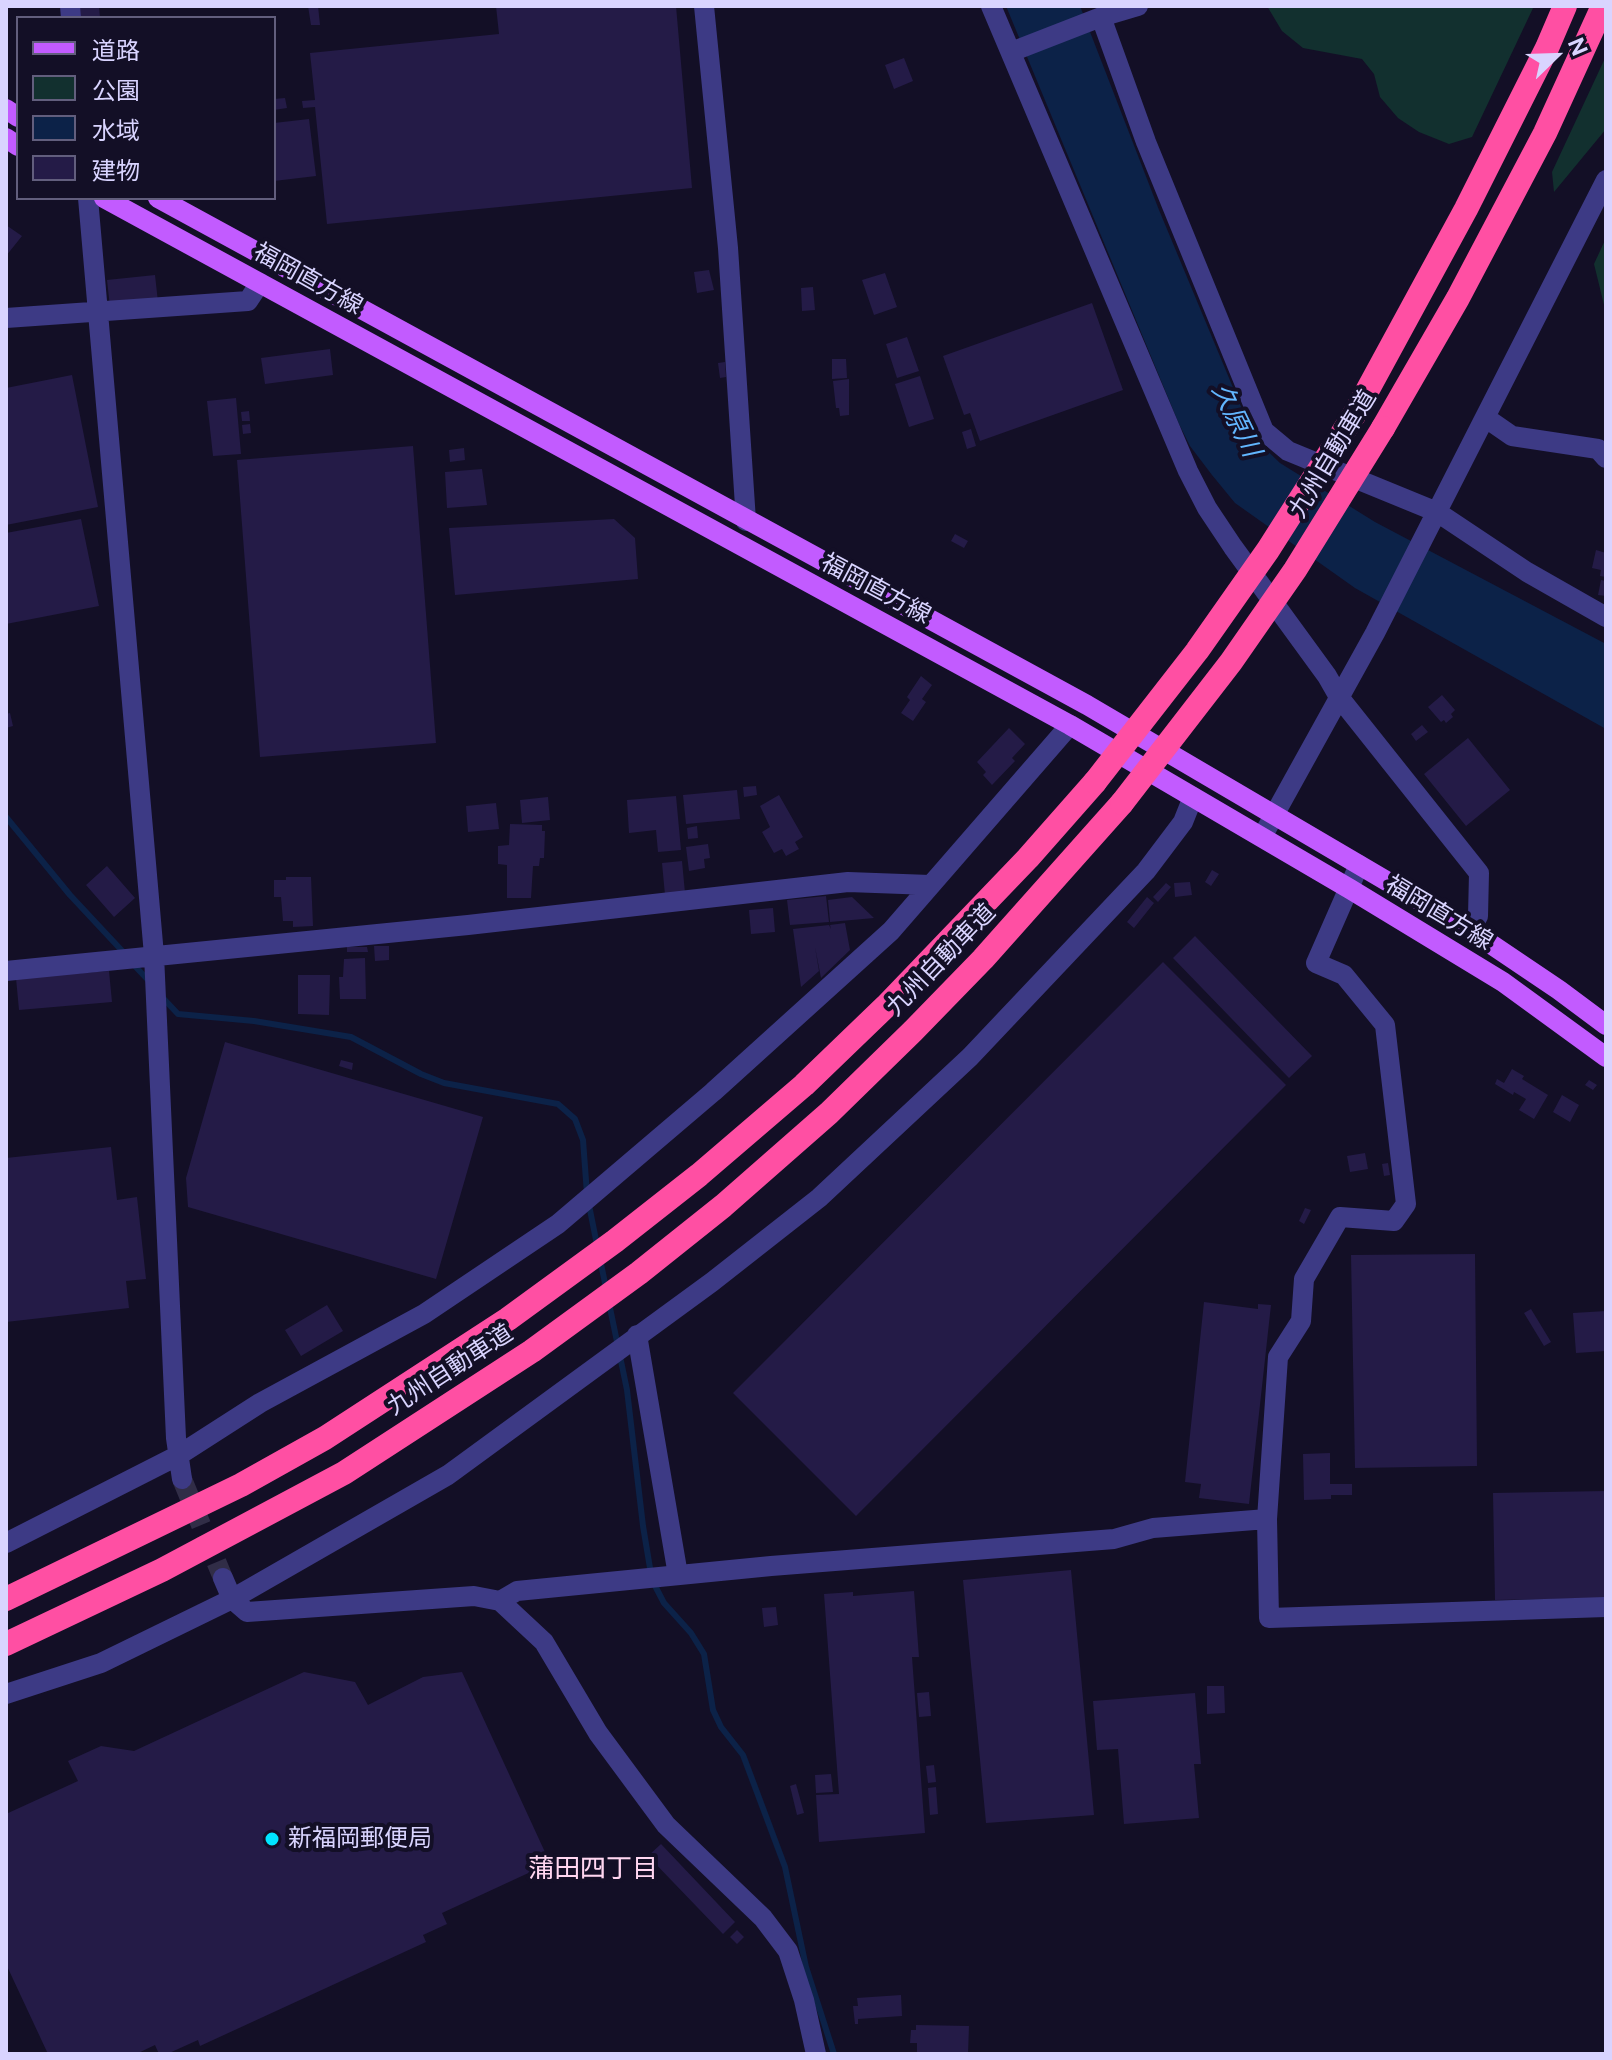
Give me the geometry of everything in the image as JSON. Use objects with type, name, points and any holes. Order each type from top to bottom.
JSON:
[{"type":"highway","name":"九州自動車道","points":[[6,1599],[227,1492],[325,1438],[508,1319],[699,1175],[804,1085],[959,931],[1095,782],[1197,651],[1268,550],[1354,415],[1466,209],[1565,6]]},
{"type":"highway","name":"九州自動車道","points":[[6,1644],[162,1570],[344,1473],[532,1351],[639,1273],[735,1196],[829,1113],[913,1031],[983,959],[1122,803],[1231,662],[1295,570],[1383,428],[1458,298],[1545,133],[1603,6]]},
{"type":"main road","name":"福岡直方線","points":[[108,200],[1070,725],[1503,982],[1606,1057]]},
{"type":"main road","name":"福岡直方線","points":[[162,200],[1087,705],[1470,930],[1606,1025]]},
{"type":"street","points":[[704,6],[728,248],[746,521]]},
{"type":"street","points":[[991,6],[1019,50],[1188,471],[1207,508],[1339,697],[1479,873],[1478,916],[1470,930]]},
{"type":"street","points":[[1019,50],[1101,17],[1138,6]]},
{"type":"street","points":[[1101,17],[1146,142],[1264,431],[1288,451],[1437,512],[1527,572],[1606,617]]},
{"type":"street","points":[[1262,837],[1375,633],[1606,180]]},
{"type":"street","points":[[88,200],[154,955],[175,1422],[182,1479]]},
{"type":"street","points":[[6,318],[248,301],[260,283]]},
{"type":"street","points":[[1486,418],[1512,436],[1598,449],[1606,458]]},
{"type":"street","points":[[6,1543],[179,1455],[260,1403],[424,1314],[558,1224],[713,1092],[891,931],[1070,725]]},
{"type":"street","points":[[6,1694],[101,1663],[232,1599],[448,1475],[712,1282],[819,1198],[970,1057],[1146,871],[1183,822],[1193,797]]},
{"type":"street","points":[[1359,865],[1316,963],[1344,975],[1385,1025],[1406,1204],[1394,1221],[1340,1217],[1304,1279],[1301,1321],[1278,1357],[1267,1519],[1269,1618],[1606,1607]]},
{"type":"street","points":[[6,971],[468,925],[848,882],[930,885]]},
{"type":"street","points":[[637,1335],[678,1575]]},
{"type":"street","points":[[500,1601],[517,1591],[1114,1539],[1153,1528],[1267,1519]]},
{"type":"street","points":[[223,1578],[232,1599],[247,1612],[474,1596],[500,1601],[544,1642],[598,1733],[666,1825],[763,1918],[788,1951],[804,2000],[816,2054]]},
{"type":"green space","points":[[1267,6],[1534,6],[1472,137],[1449,144],[1419,132],[1398,118],[1380,97],[1374,74],[1362,59],[1303,48],[1282,31]]},
{"type":"green space","points":[[1606,56],[1606,129],[1554,192],[1552,172]]},
{"type":"green space","points":[[1606,238],[1606,313],[1594,264]]},
{"type":"water","name":"久原川","points":[[1006,6],[1080,6],[1159,210],[1254,438],[1280,463],[1375,522],[1606,644],[1606,729],[1355,588],[1235,503],[1190,446],[1179,424]]},
{"type":"building","points":[[99,6],[100,16],[78,16],[77,8]]},
{"type":"building","points":[[308,6],[318,6],[320,25],[311,25]]},
{"type":"building","points":[[496,6],[676,6],[692,188],[327,224],[315,107],[303,108],[302,101],[315,100],[310,53],[499,34]]},
{"type":"building","points":[[904,58],[913,81],[894,89],[885,65]]},
{"type":"building","points":[[285,98],[287,108],[276,110],[276,99]]},
{"type":"building","points":[[309,119],[316,176],[276,181],[276,123]]},
{"type":"building","points":[[6,225],[22,236],[6,256]]},
{"type":"building","points":[[709,270],[714,290],[697,293],[694,272]]},
{"type":"building","points":[[885,273],[897,307],[874,315],[862,280]]},
{"type":"building","points":[[155,275],[158,302],[110,307],[107,280]]},
{"type":"building","points":[[813,287],[815,310],[802,311],[801,288]]},
{"type":"building","points":[[1092,303],[1123,390],[980,441],[970,413],[964,415],[943,356]]},
{"type":"building","points":[[907,337],[919,371],[897,378],[886,344]]},
{"type":"building","points":[[330,349],[333,375],[265,384],[261,358]]},
{"type":"building","points":[[832,359],[846,359],[847,378],[832,379]]},
{"type":"building","points":[[725,362],[726,377],[720,378],[718,363]]},
{"type":"building","points":[[72,375],[98,507],[6,525],[6,388]]},
{"type":"building","points":[[920,376],[934,419],[909,427],[895,384]]},
{"type":"building","points":[[849,379],[849,415],[840,416],[833,381]]},
{"type":"building","points":[[236,398],[241,454],[213,456],[207,401]]},
{"type":"building","points":[[249,411],[250,421],[242,421],[241,412]]},
{"type":"building","points":[[250,424],[251,433],[243,434],[242,425]]},
{"type":"building","points":[[971,429],[976,446],[967,449],[962,432]]},
{"type":"building","points":[[413,446],[436,743],[260,757],[237,460]]},
{"type":"building","points":[[464,448],[465,460],[450,462],[449,450]]},
{"type":"building","points":[[482,469],[487,505],[447,508],[445,472]]},
{"type":"building","points":[[81,519],[99,606],[6,624],[6,533]]},
{"type":"building","points":[[614,519],[635,538],[638,579],[455,595],[449,528]]},
{"type":"building","points":[[955,534],[968,541],[964,548],[951,541]]},
{"type":"building","points":[[1596,550],[1606,553],[1606,577],[1600,576],[1601,570],[1592,568]]},
{"type":"building","points":[[1601,580],[1606,581],[1606,596],[1598,595]]},
{"type":"building","points":[[921,676],[932,685],[922,699],[926,702],[913,721],[901,713]]},
{"type":"building","points":[[1442,695],[1455,710],[1446,723],[1444,720],[1441,722],[1428,707]]},
{"type":"building","points":[[10,713],[13,726],[6,728],[6,714]]},
{"type":"building","points":[[1422,725],[1428,732],[1416,741],[1411,734]]},
{"type":"building","points":[[1009,728],[1025,744],[1012,758],[1015,761],[992,785],[977,762]]},
{"type":"building","points":[[1468,738],[1510,790],[1466,826],[1424,774]]},
{"type":"building","points":[[756,786],[757,795],[744,797],[743,787]]},
{"type":"building","points":[[737,790],[740,819],[686,824],[683,795]]},
{"type":"building","points":[[779,795],[803,837],[795,842],[799,849],[786,856],[782,849],[774,853],[762,832],[770,827],[760,806]]},
{"type":"building","points":[[676,796],[681,850],[658,852],[656,830],[629,833],[627,800]]},
{"type":"building","points":[[548,797],[550,820],[522,823],[520,800]]},
{"type":"building","points":[[496,803],[499,829],[468,832],[466,806]]},
{"type":"building","points":[[510,824],[542,825],[542,831],[545,831],[544,858],[540,858],[539,866],[533,866],[531,898],[507,898],[507,865],[498,864],[498,846],[509,845]]},
{"type":"building","points":[[697,826],[698,838],[688,839],[687,828]]},
{"type":"building","points":[[708,844],[710,858],[704,859],[705,868],[689,871],[686,847]]},
{"type":"building","points":[[682,861],[685,893],[665,895],[662,863]]},
{"type":"building","points":[[107,866],[135,898],[114,917],[86,885]]},
{"type":"building","points":[[1212,870],[1219,874],[1211,886],[1205,882]]},
{"type":"building","points":[[286,877],[311,877],[313,926],[293,927],[293,921],[283,921],[281,897],[274,897],[274,880],[286,880]]},
{"type":"building","points":[[1190,882],[1192,895],[1175,897],[1174,883]]},
{"type":"building","points":[[1166,883],[1171,887],[1158,902],[1153,897]]},
{"type":"building","points":[[826,896],[829,922],[790,925],[787,900]]},
{"type":"building","points":[[852,897],[874,918],[830,922],[828,900]]},
{"type":"building","points":[[1147,897],[1154,903],[1134,928],[1127,922]]},
{"type":"building","points":[[773,908],[775,932],[751,934],[749,910]]},
{"type":"building","points":[[845,923],[850,950],[821,978],[815,947],[819,971],[801,987],[793,929],[829,925],[831,929],[830,925]]},
{"type":"building","points":[[1195,936],[1312,1056],[1289,1078],[1173,958]]},
{"type":"building","points":[[374,946],[389,946],[389,960],[375,961]]},
{"type":"building","points":[[347,947],[367,947],[368,952],[347,952]]},
{"type":"building","points":[[365,958],[366,999],[340,999],[339,977],[343,977],[344,959]]},
{"type":"building","points":[[1163,962],[1286,1085],[856,1516],[733,1393]]},
{"type":"building","points":[[109,971],[112,1002],[19,1010],[16,978]]},
{"type":"building","points":[[298,975],[330,975],[329,1015],[298,1014]]},
{"type":"building","points":[[225,1042],[483,1117],[436,1279],[188,1207],[186,1178]]},
{"type":"building","points":[[341,1060],[353,1063],[352,1070],[339,1066]]},
{"type":"building","points":[[1512,1069],[1548,1095],[1534,1119],[1519,1110],[1526,1099],[1495,1084],[1497,1079],[1504,1083]]},
{"type":"building","points":[[1589,1080],[1597,1085],[1593,1090],[1585,1085]]},
{"type":"building","points":[[1562,1095],[1579,1105],[1570,1122],[1553,1112]]},
{"type":"building","points":[[111,1147],[117,1200],[137,1197],[146,1279],[126,1281],[129,1308],[6,1322],[6,1158]]},
{"type":"building","points":[[1365,1153],[1368,1169],[1350,1172],[1347,1156]]},
{"type":"building","points":[[1388,1163],[1390,1175],[1384,1176],[1382,1164]]},
{"type":"building","points":[[1305,1208],[1311,1210],[1304,1224],[1299,1221]]},
{"type":"building","points":[[1475,1254],[1477,1466],[1355,1468],[1351,1255]]},
{"type":"building","points":[[1204,1302],[1258,1309],[1258,1304],[1271,1305],[1249,1504],[1199,1498],[1201,1484],[1185,1482]]},
{"type":"building","points":[[327,1305],[343,1331],[301,1356],[285,1330]]},
{"type":"building","points":[[1531,1309],[1551,1342],[1544,1346],[1524,1313]]},
{"type":"building","points":[[1606,1311],[1606,1351],[1576,1353],[1573,1313]]},
{"type":"building","points":[[1330,1453],[1330,1484],[1352,1484],[1352,1495],[1304,1500],[1303,1454]]},
{"type":"building","points":[[1606,1491],[1606,1598],[1495,1600],[1493,1493]]},
{"type":"building","points":[[1071,1570],[1094,1815],[986,1823],[963,1580]]},
{"type":"building","points":[[914,1591],[919,1657],[912,1657],[925,1833],[819,1842],[816,1795],[839,1794],[824,1594],[853,1592],[853,1596]]},
{"type":"building","points":[[776,1607],[778,1625],[764,1627],[762,1608]]},
{"type":"building","name":"新福岡郵便局","points":[[304,1672],[355,1682],[368,1705],[423,1677],[462,1672],[550,1863],[442,1913],[447,1924],[423,1935],[426,1942],[200,2046],[198,2040],[167,2054],[159,2054],[155,2045],[136,2054],[48,2054],[6,1964],[6,1814],[78,1781],[68,1761],[101,1746],[134,1751]]},
{"type":"building","points":[[1207,1686],[1224,1686],[1225,1713],[1207,1714]]},
{"type":"building","points":[[929,1692],[931,1716],[919,1717],[917,1693]]},
{"type":"building","points":[[1195,1693],[1201,1764],[1194,1764],[1199,1818],[1124,1824],[1118,1749],[1097,1750],[1093,1701]]},
{"type":"building","points":[[934,1765],[936,1782],[928,1783],[926,1766]]},
{"type":"building","points":[[831,1774],[833,1792],[816,1793],[815,1775]]},
{"type":"building","points":[[796,1784],[804,1813],[797,1815],[790,1786]]},
{"type":"building","points":[[936,1787],[938,1814],[930,1815],[928,1788]]},
{"type":"building","points":[[661,1844],[735,1922],[723,1934],[648,1856]]},
{"type":"building","points":[[737,1930],[744,1937],[737,1944],[730,1937]]},
{"type":"building","points":[[901,1995],[902,2016],[858,2019],[858,2024],[855,2024],[853,2006],[858,2006],[857,1998]]},
{"type":"building","points":[[916,2025],[969,2026],[968,2054],[917,2054],[917,2043],[910,2043],[911,2030],[916,2030]]},
{"type":"waterway","points":[[6,817],[70,895],[126,955]]},
{"type":"waterway","points":[[133,964],[150,982]]},
{"type":"waterway","points":[[162,997],[178,1014],[254,1021],[351,1037],[444,1083],[558,1104],[575,1119],[583,1140],[587,1194]]},
{"type":"waterway","points":[[589,1205],[597,1245]]},
{"type":"waterway","points":[[600,1259],[606,1288]]},
{"type":"waterway","points":[[609,1303],[627,1390],[652,1580],[664,1603],[691,1633],[704,1654],[713,1710],[721,1727],[743,1755],[785,1867],[806,1967],[834,2054]]},
{"type":"tunnel","points":[[182,1479],[223,1578]]},
{"type":"place","name":"新福岡郵便局","points":[[272,1839]]},
{"type":"district","name":"蒲田四丁目","points":[[593,1869]]}]
